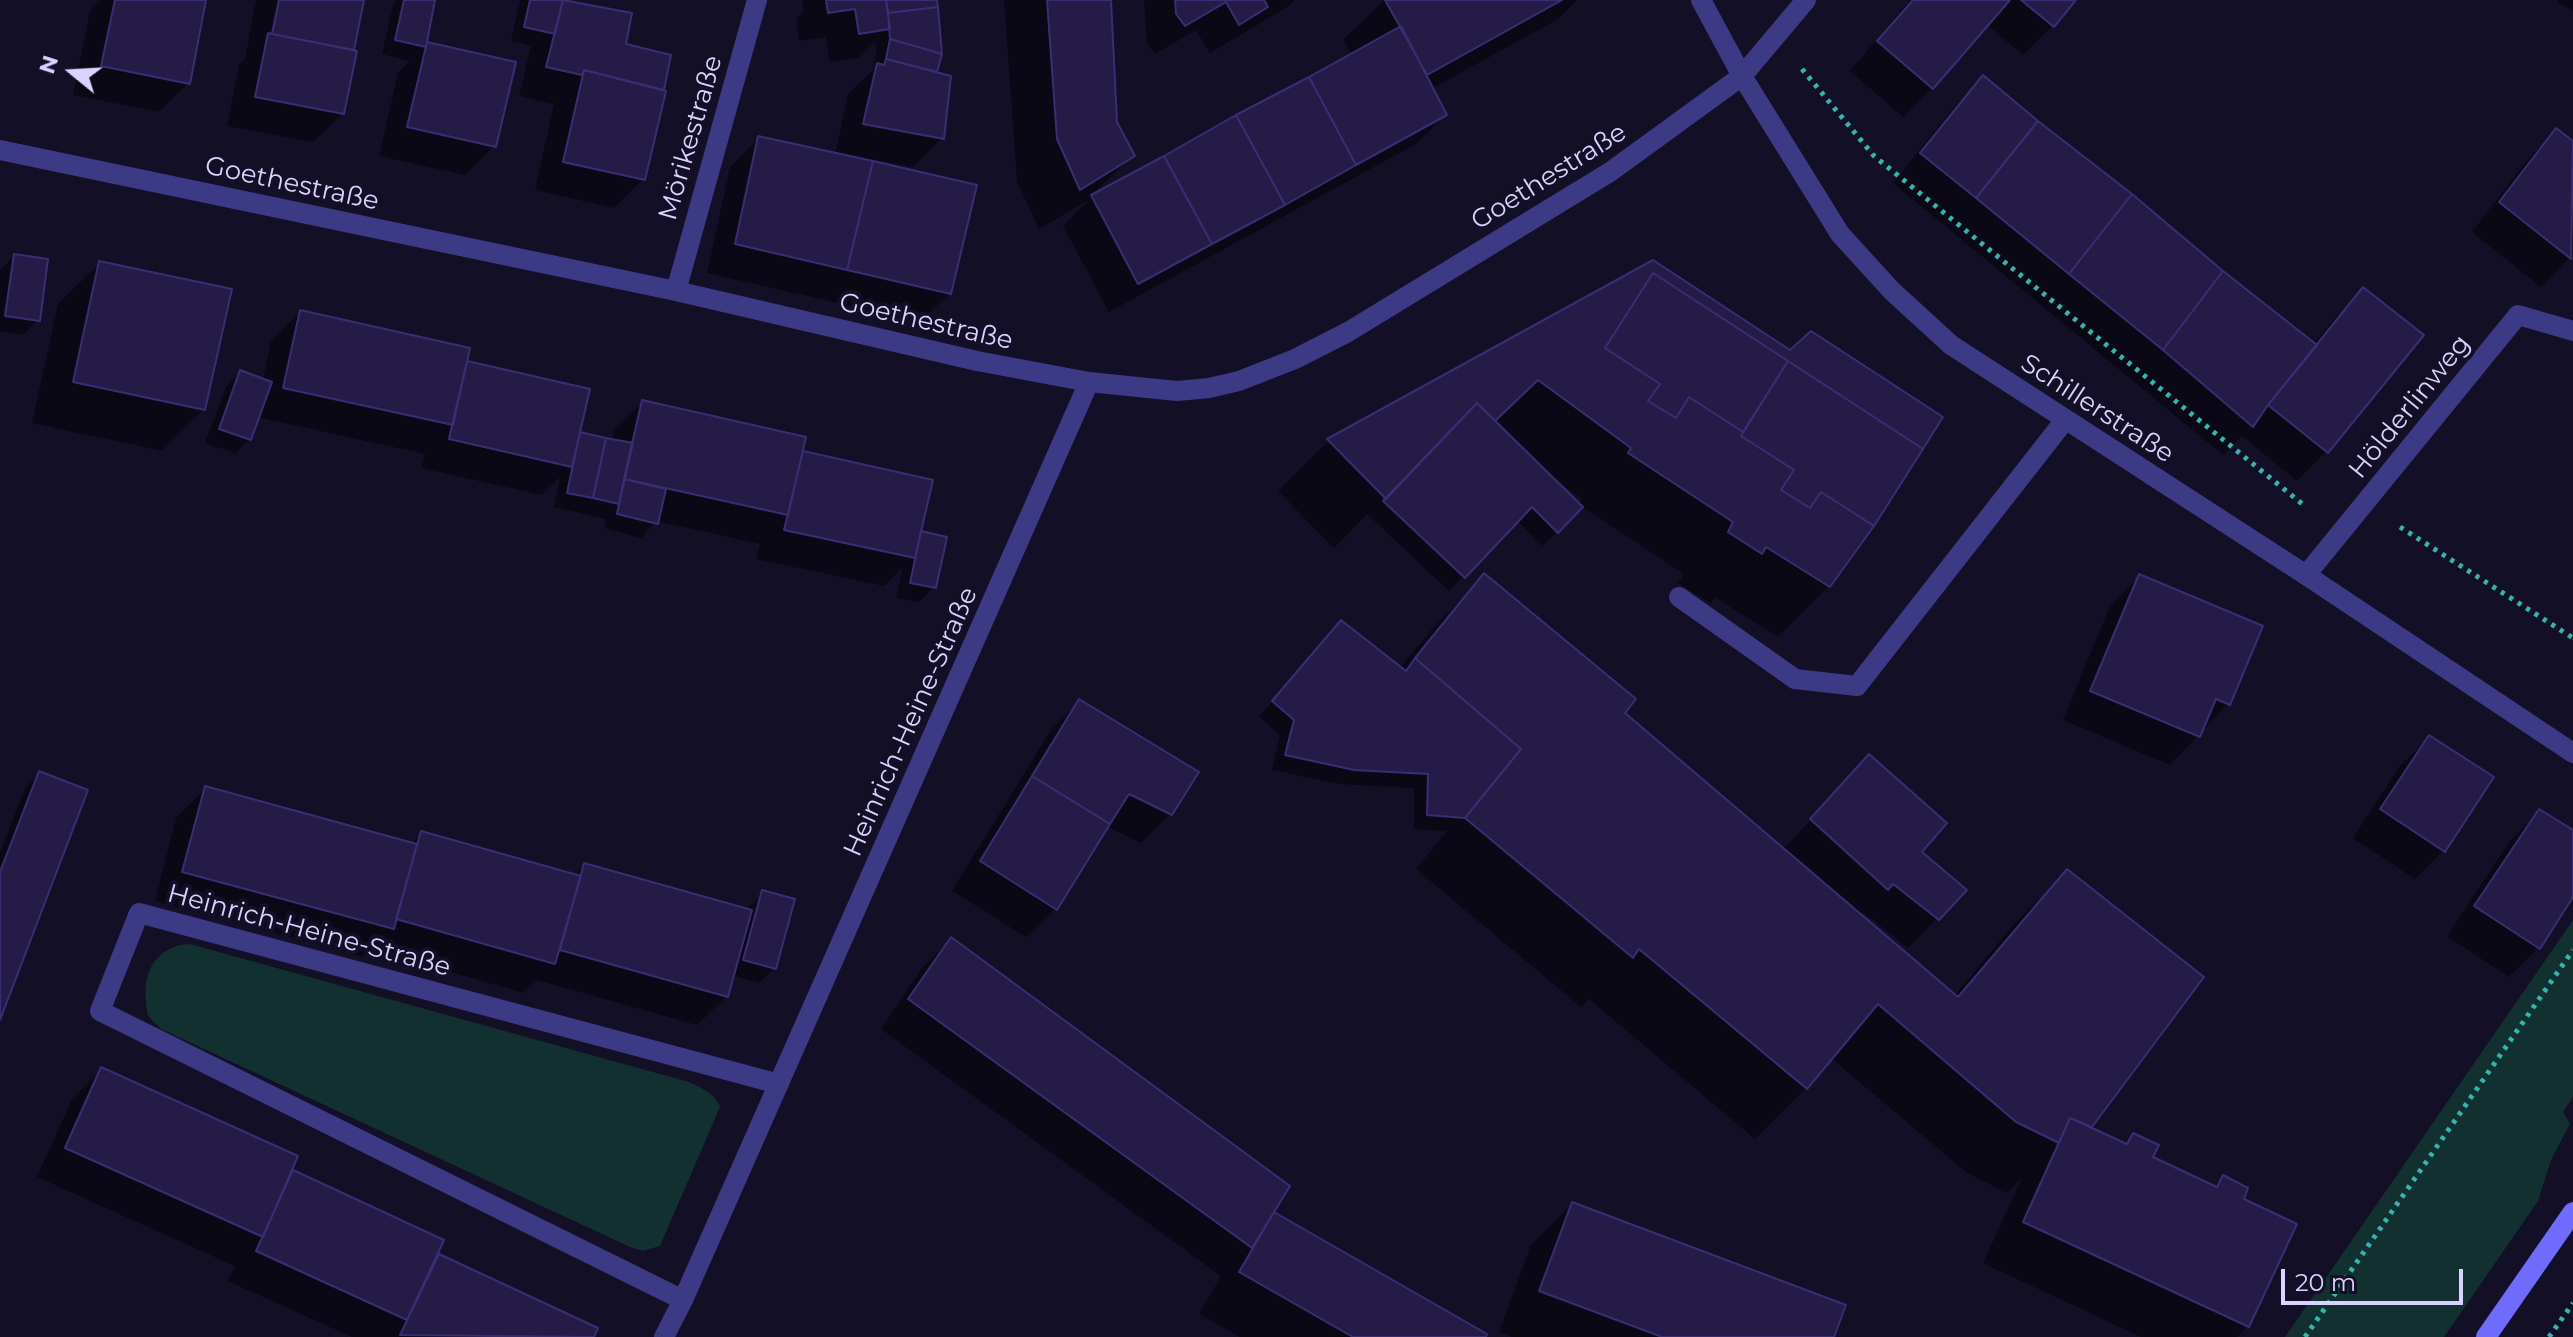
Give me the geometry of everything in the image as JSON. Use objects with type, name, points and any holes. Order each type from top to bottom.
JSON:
[{"type":"main road","points":[[2486,1337],[2573,1212]]},
{"type":"street","name":"Mörikestraße","points":[[676,291],[757,0]]},
{"type":"street","name":"Schillerstraße","points":[[1701,0],[1742,76],[1840,234],[1892,291],[1951,345],[2573,753]]},
{"type":"street","name":"Goethestraße","points":[[0,150],[676,291],[977,361],[1089,382],[1177,391],[1239,381],[1295,359],[1348,332],[1610,172],[1742,76],[1806,0]]},
{"type":"street","name":"Hölderlinweg","points":[[2306,575],[2518,315],[2573,331]]},
{"type":"street","name":"Heinrich-Heine-Straße","points":[[664,1337],[1089,382]]},
{"type":"street","points":[[1679,597],[1795,679],[1857,686],[2065,420]]},
{"type":"street","name":"Heinrich-Heine-Straße","points":[[683,1300],[100,1011],[139,913],[779,1084]]},
{"type":"path","points":[[1776,38],[1874,156],[2309,510],[2326,519],[2354,516],[2399,527],[2573,638]]},
{"type":"path","points":[[2305,1337],[2573,950]]},
{"type":"path","points":[[2549,1337],[2573,1303]]},
{"type":"green space","points":[[2573,920],[2573,1097],[2563,1112],[2570,1124],[2551,1160],[2538,1201],[2444,1337],[2285,1337]]},
{"type":"green space","points":[[190,944],[689,1082],[708,1092],[720,1107],[660,1246],[643,1251],[630,1247],[161,1029],[147,1012],[145,991],[150,970],[154,962],[169,949]]},
{"type":"building","points":[[115,0],[206,0],[190,84],[101,66]]},
{"type":"building","points":[[279,0],[364,0],[354,50],[272,34]]},
{"type":"building","points":[[404,0],[435,0],[426,47],[395,40]]},
{"type":"building","points":[[530,0],[563,0],[555,34],[524,27]]},
{"type":"building","points":[[563,0],[632,13],[626,44],[671,55],[664,90],[584,70],[582,75],[546,67]]},
{"type":"building","points":[[826,0],[886,0],[890,29],[859,34],[855,9],[828,13]]},
{"type":"building","points":[[886,0],[937,0],[938,7],[888,13]]},
{"type":"building","points":[[1047,0],[1111,0],[1117,122],[1135,156],[1080,190],[1057,139]]},
{"type":"building","points":[[1175,0],[1264,0],[1268,7],[1239,25],[1226,2],[1185,26],[1176,14]]},
{"type":"building","points":[[1385,0],[1562,0],[1427,75]]},
{"type":"building","points":[[1913,0],[2010,0],[1933,89],[1877,41]]},
{"type":"building","points":[[2021,0],[2076,0],[2054,27]]},
{"type":"building","points":[[938,7],[942,54],[890,39],[888,13]]},
{"type":"building","points":[[1401,26],[1447,115],[1356,165],[1309,77]]},
{"type":"building","points":[[268,33],[357,51],[344,114],[255,97]]},
{"type":"building","points":[[890,39],[942,54],[937,72],[886,59]]},
{"type":"building","points":[[427,42],[516,62],[496,147],[407,127]]},
{"type":"building","points":[[886,59],[951,76],[944,139],[863,124],[877,63],[884,65]]},
{"type":"building","points":[[584,70],[666,91],[645,180],[563,162]]},
{"type":"building","points":[[1983,75],[2038,121],[1976,198],[1920,153]]},
{"type":"building","points":[[1309,77],[1356,165],[1285,205],[1236,115]]},
{"type":"building","points":[[1236,115],[1285,205],[1212,244],[1164,156]]},
{"type":"building","points":[[2038,121],[2132,194],[2069,274],[1976,198]]},
{"type":"building","points":[[2556,128],[2573,141],[2571,259],[2499,202]]},
{"type":"building","points":[[758,136],[873,161],[847,270],[735,244]]},
{"type":"building","points":[[1164,156],[1212,244],[1138,284],[1091,195]]},
{"type":"building","points":[[873,161],[977,185],[951,294],[847,270]]},
{"type":"building","points":[[2132,194],[2223,271],[2163,350],[2069,274]]},
{"type":"building","points":[[14,254],[48,259],[40,321],[5,316]]},
{"type":"building","points":[[1653,260],[1790,350],[1811,331],[1943,417],[1923,449],[1653,273],[1605,348],[1660,384],[1648,401],[1676,418],[1689,397],[1794,470],[1781,490],[1810,508],[1821,492],[1874,526],[1830,587],[1766,547],[1762,554],[1728,532],[1733,522],[1628,453],[1631,448],[1538,380],[1495,421],[1477,403],[1386,499],[1327,439]]},
{"type":"building","points":[[99,261],[232,289],[205,410],[73,382]]},
{"type":"building","points":[[2223,271],[2317,345],[2253,427],[2163,350]]},
{"type":"building","points":[[1653,273],[1788,361],[1743,432],[1689,397],[1676,418],[1648,401],[1660,384],[1605,348]]},
{"type":"building","points":[[2363,287],[2424,335],[2328,453],[2268,405]]},
{"type":"building","points":[[300,310],[470,348],[453,425],[283,388]]},
{"type":"building","points":[[467,361],[590,389],[572,467],[449,439]]},
{"type":"building","points":[[1788,361],[1923,449],[1874,526],[1821,492],[1810,508],[1781,490],[1794,470],[1741,436]]},
{"type":"building","points":[[240,370],[272,382],[251,440],[219,429]]},
{"type":"building","points":[[642,400],[806,437],[788,515],[624,479]]},
{"type":"building","points":[[1477,403],[1583,507],[1558,533],[1532,507],[1465,578],[1383,501]]},
{"type":"building","points":[[580,432],[606,438],[593,498],[567,493]]},
{"type":"building","points":[[606,438],[633,443],[619,504],[593,498]]},
{"type":"building","points":[[803,451],[933,480],[915,558],[784,530]]},
{"type":"building","points":[[624,479],[666,489],[658,524],[617,514]]},
{"type":"building","points":[[921,531],[947,537],[936,588],[910,583]]},
{"type":"building","points":[[1484,573],[1636,699],[1625,713],[1958,997],[2067,869],[2204,977],[2092,1127],[2070,1118],[2059,1143],[2016,1122],[1878,1004],[1807,1089],[1639,949],[1633,958],[1465,818],[1521,749],[1415,658]]},
{"type":"building","points":[[2139,574],[2263,626],[2230,705],[2216,699],[2200,737],[2090,691]]},
{"type":"building","points":[[1341,620],[1406,671],[1415,658],[1521,749],[1465,818],[1427,815],[1428,774],[1354,770],[1285,755],[1294,720],[1272,701]]},
{"type":"building","points":[[1079,699],[1199,772],[1172,815],[1129,794],[1110,824],[1032,776]]},
{"type":"building","points":[[2429,735],[2494,777],[2445,852],[2380,809]]},
{"type":"building","points":[[1869,754],[1947,823],[1922,852],[1967,890],[1939,920],[1893,884],[1888,890],[1810,819]]},
{"type":"building","points":[[39,771],[88,790],[0,1020],[0,872]]},
{"type":"building","points":[[1032,776],[1110,824],[1057,910],[980,861]]},
{"type":"building","points":[[205,786],[417,844],[394,929],[182,872]]},
{"type":"building","points":[[2539,809],[2573,830],[2573,897],[2540,949],[2474,906]]},
{"type":"building","points":[[421,831],[581,876],[555,964],[396,919]]},
{"type":"building","points":[[584,863],[752,910],[728,997],[560,950]]},
{"type":"building","points":[[762,890],[795,899],[776,969],[743,960]]},
{"type":"building","points":[[951,937],[1290,1186],[1252,1248],[908,999]]},
{"type":"building","points":[[101,1067],[298,1156],[263,1237],[65,1148]]},
{"type":"building","points":[[2070,1118],[2127,1144],[2133,1133],[2159,1145],[2153,1157],[2217,1187],[2223,1175],[2248,1188],[2244,1199],[2297,1224],[2249,1327],[2023,1222]]},
{"type":"building","points":[[293,1170],[444,1240],[407,1320],[256,1251]]},
{"type":"building","points":[[1572,1202],[1846,1305],[1834,1337],[1662,1337],[1539,1291]]},
{"type":"building","points":[[1274,1212],[1487,1334],[1486,1337],[1353,1337],[1239,1272]]},
{"type":"building","points":[[439,1254],[598,1328],[594,1337],[400,1335]]}]
